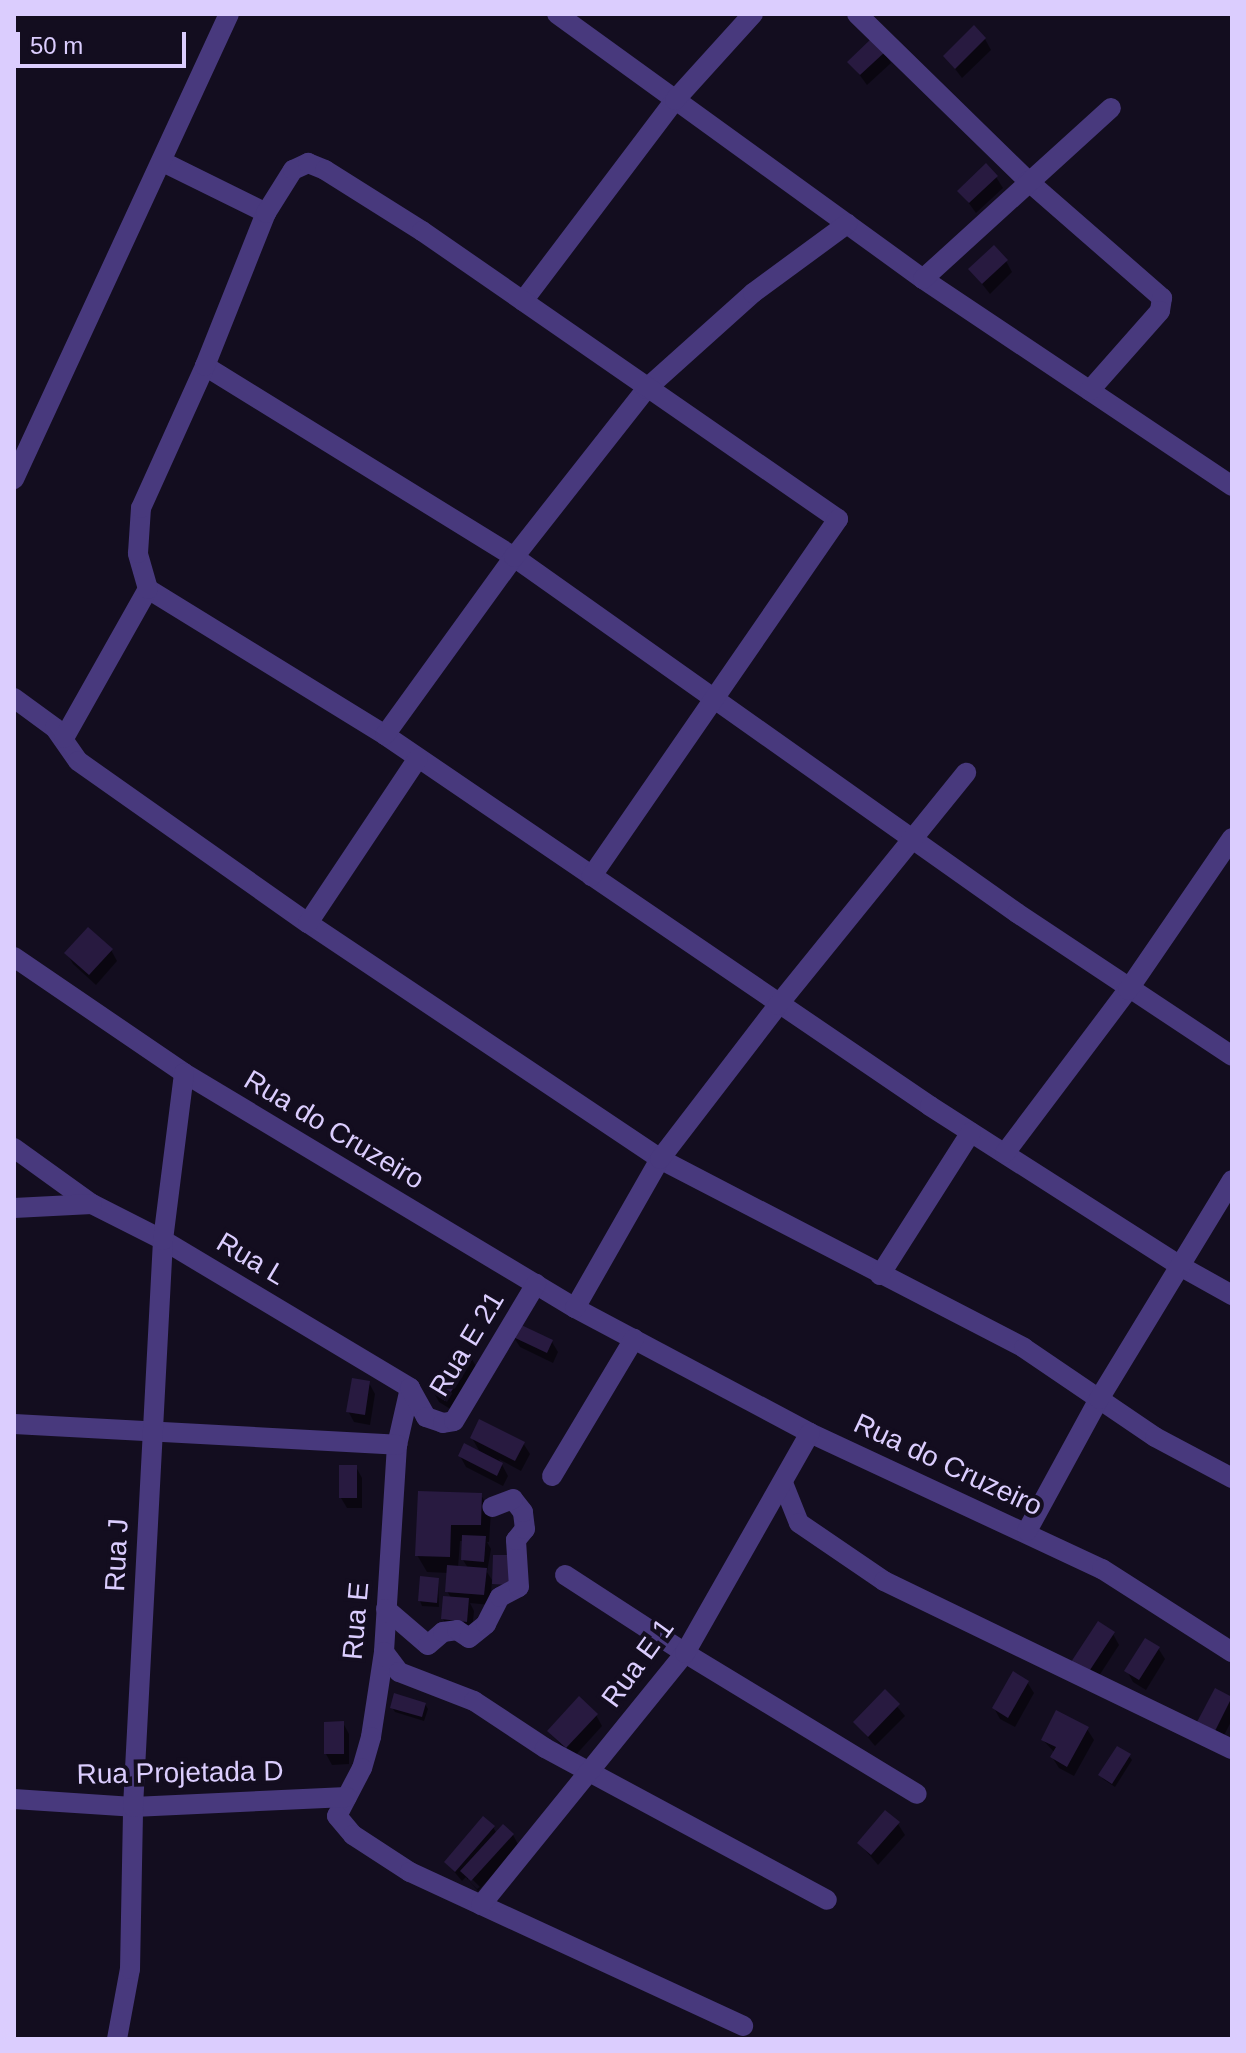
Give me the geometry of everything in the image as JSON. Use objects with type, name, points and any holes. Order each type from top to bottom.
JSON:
[{"type":"street","points":[[14,479],[229,14]]},
{"type":"street","points":[[557,14],[923,279],[1232,486]]},
{"type":"street","points":[[523,301],[675,100],[753,14]]},
{"type":"street","points":[[857,14],[1028,181],[1163,300],[1162,308],[1090,390]]},
{"type":"street","points":[[923,279],[1111,108]]},
{"type":"street","points":[[163,162],[266,213]]},
{"type":"street","points":[[592,876],[838,520],[422,231],[316,165],[297,166],[266,213],[205,366],[141,508],[138,553],[148,589],[385,735],[778,1005],[1180,1266],[1232,1295]]},
{"type":"street","points":[[385,735],[514,557],[646,389],[753,293],[847,224]]},
{"type":"street","points":[[205,366],[514,557],[1128,990],[1232,1056]]},
{"type":"street","points":[[64,738],[148,589]]},
{"type":"street","points":[[14,698],[42,716],[64,738],[78,761],[308,923],[660,1159],[1024,1348],[1155,1437],[1232,1478]]},
{"type":"street","points":[[308,923],[418,758]]},
{"type":"street","points":[[575,1308],[660,1159],[778,1005],[914,841],[966,773]]},
{"type":"street","points":[[1005,1153],[1128,990],[1232,838]]},
{"type":"street","name":"Rua do Cruzeiro","points":[[14,957],[184,1073],[575,1308],[810,1433],[1027,1531],[1102,1569],[1232,1652]]},
{"type":"street","name":"Rua J","points":[[117,2039],[130,1969],[133,1807],[163,1240],[184,1073]]},
{"type":"street","points":[[880,1275],[971,1132]]},
{"type":"street","name":"Rua L","points":[[14,1148],[92,1204],[163,1240],[410,1388]]},
{"type":"street","points":[[1027,1531],[1099,1399],[1232,1180]]},
{"type":"street","points":[[14,1208],[92,1204]]},
{"type":"street","name":"Rua E 21","points":[[410,1388],[426,1417],[443,1423],[454,1421],[536,1284]]},
{"type":"street","points":[[552,1476],[634,1339]]},
{"type":"street","points":[[14,1424],[397,1445],[410,1388]]},
{"type":"street","name":"Rua E 1","points":[[481,1905],[685,1653],[810,1433]]},
{"type":"street","name":"Rua E","points":[[347,1797],[368,1752],[384,1652],[397,1445]]},
{"type":"street","points":[[783,1483],[799,1523],[884,1581],[1232,1749]]},
{"type":"street","points":[[386,1609],[428,1645],[443,1632],[457,1630],[469,1638],[486,1624],[500,1597],[519,1587],[516,1540],[525,1529],[523,1512],[513,1499],[492,1507]]},
{"type":"street","points":[[565,1575],[685,1653],[917,1794]]},
{"type":"street","points":[[384,1652],[399,1672],[474,1701],[524,1736],[827,1900]]},
{"type":"street","points":[[347,1797],[337,1816],[353,1835],[410,1872],[743,2026]]},
{"type":"street","name":"Rua Projetada D","points":[[14,1799],[133,1807],[347,1797]]},
{"type":"building","points":[[974,25],[986,38],[955,69],[943,56]]},
{"type":"building","points":[[873,37],[886,51],[860,75],[847,62]]},
{"type":"building","points":[[986,163],[998,176],[969,203],[957,191]]},
{"type":"building","points":[[994,245],[1008,260],[982,284],[968,269]]},
{"type":"building","points":[[88,927],[113,949],[89,975],[64,953]]},
{"type":"building","points":[[517,1323],[553,1340],[547,1353],[511,1336]]},
{"type":"building","points":[[458,1348],[473,1358],[445,1401],[430,1391]]},
{"type":"building","points":[[352,1378],[370,1381],[365,1415],[346,1412]]},
{"type":"building","points":[[479,1419],[525,1442],[515,1461],[470,1438]]},
{"type":"building","points":[[464,1443],[503,1463],[497,1476],[458,1456]]},
{"type":"building","points":[[339,1465],[357,1465],[357,1498],[339,1498]]},
{"type":"building","points":[[418,1491],[482,1493],[481,1525],[451,1525],[450,1557],[415,1556]]},
{"type":"building","points":[[462,1535],[486,1536],[484,1562],[461,1560]]},
{"type":"building","points":[[493,1555],[513,1555],[511,1585],[492,1584]]},
{"type":"building","points":[[447,1565],[487,1568],[484,1595],[445,1592]]},
{"type":"building","points":[[420,1576],[439,1578],[437,1603],[418,1601]]},
{"type":"building","points":[[443,1596],[469,1598],[467,1622],[441,1619]]},
{"type":"building","points":[[1098,1621],[1115,1632],[1088,1673],[1071,1662]]},
{"type":"building","points":[[1145,1638],[1160,1647],[1139,1680],[1124,1671]]},
{"type":"building","points":[[1013,1671],[1029,1681],[1008,1718],[992,1708]]},
{"type":"building","points":[[1215,1688],[1232,1697],[1215,1731],[1197,1722]]},
{"type":"building","points":[[885,1689],[900,1704],[868,1737],[853,1722]]},
{"type":"building","points":[[394,1693],[426,1703],[422,1717],[390,1708]]},
{"type":"building","points":[[579,1696],[598,1714],[566,1748],[547,1731]]},
{"type":"building","points":[[1056,1710],[1089,1727],[1067,1767],[1050,1757],[1056,1747],[1041,1740]]},
{"type":"building","points":[[344,1721],[344,1754],[324,1754],[324,1722]]},
{"type":"building","points":[[1117,1746],[1131,1754],[1112,1784],[1098,1775]]},
{"type":"building","points":[[885,1810],[900,1822],[871,1855],[857,1843]]},
{"type":"building","points":[[483,1816],[495,1826],[455,1872],[444,1862]]},
{"type":"building","points":[[503,1824],[514,1834],[471,1881],[460,1871]]}]
